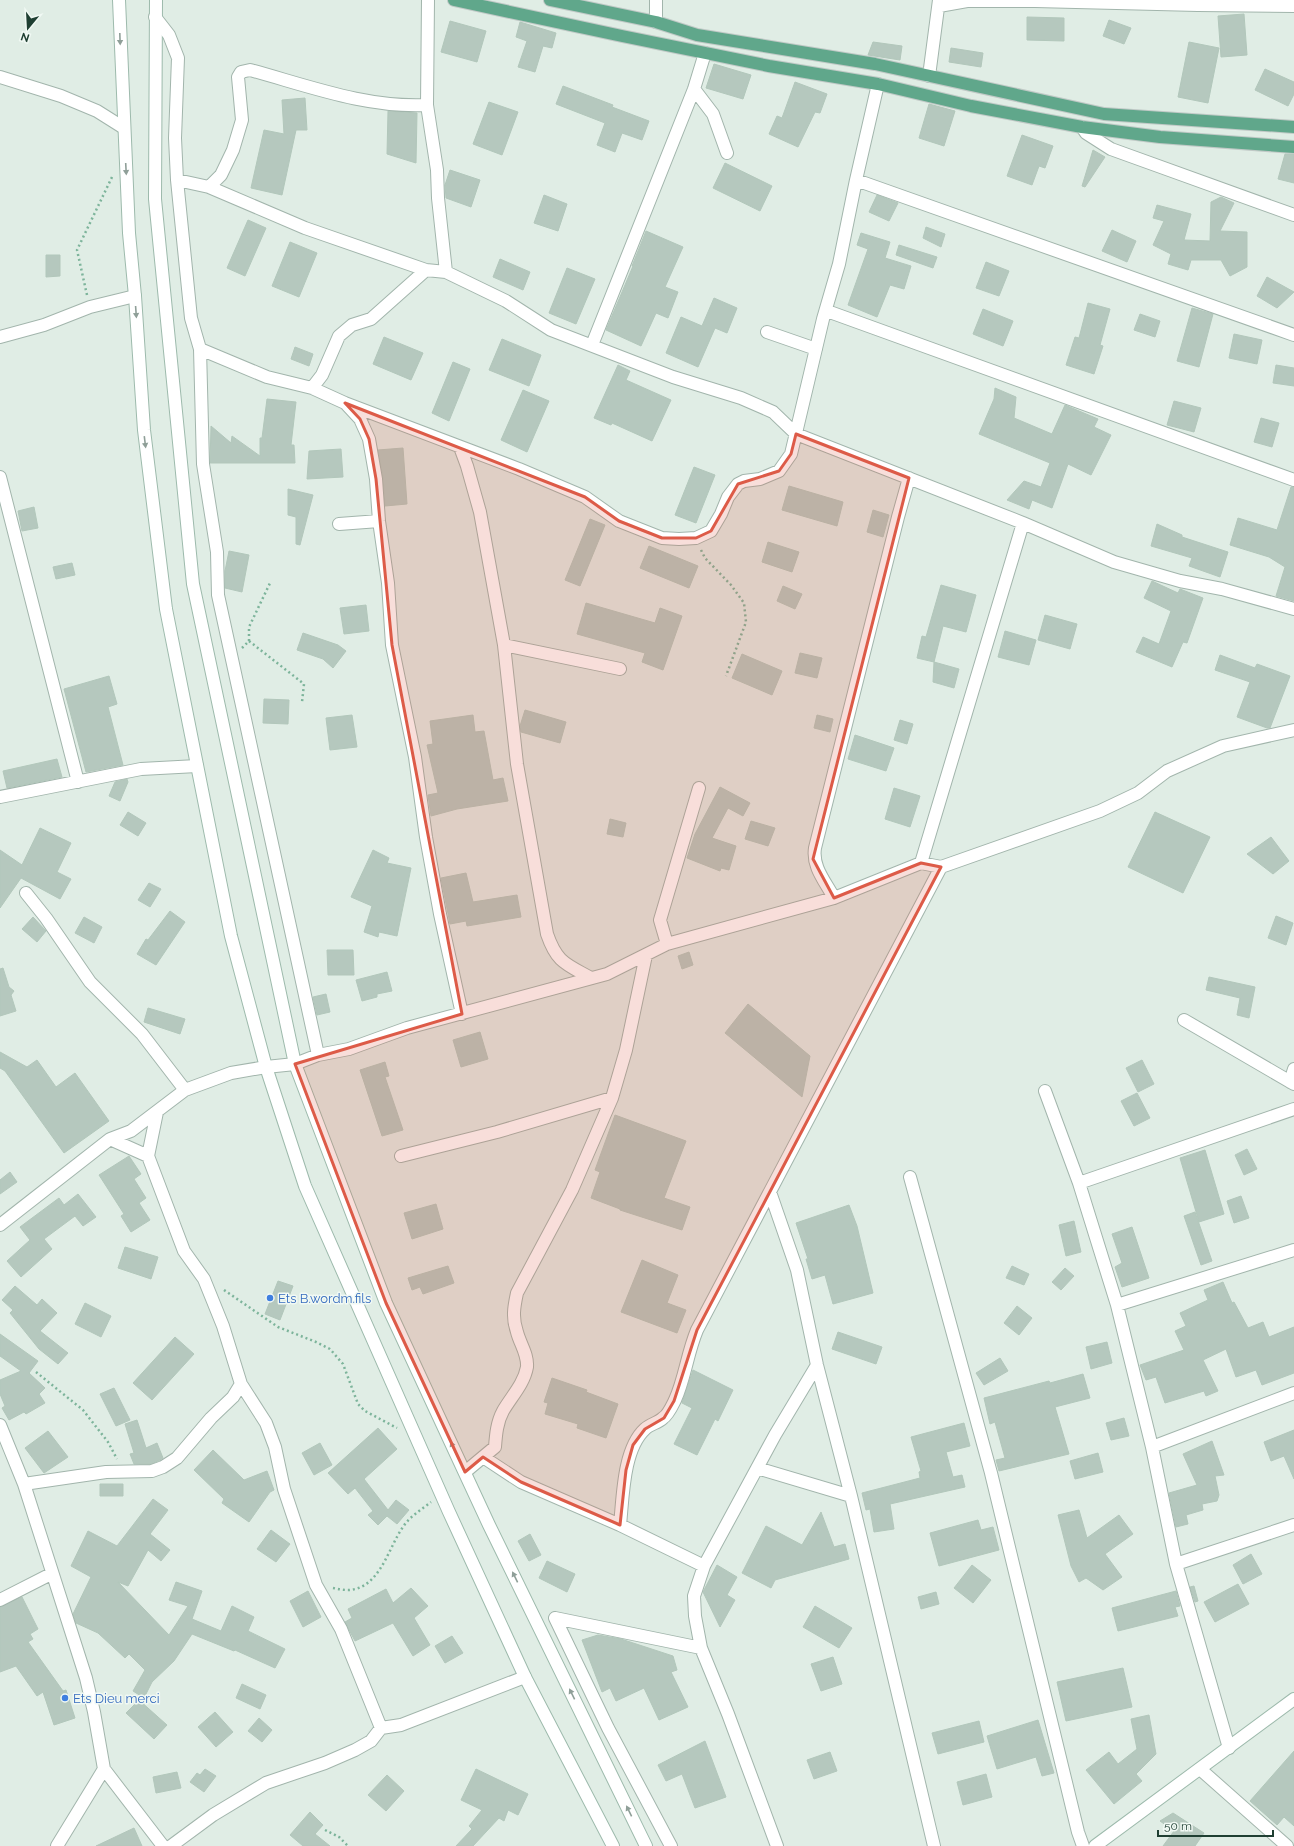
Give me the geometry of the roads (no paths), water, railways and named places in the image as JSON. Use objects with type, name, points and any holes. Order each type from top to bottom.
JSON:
[{"type":"main road","points":[[454,0],[705,53],[878,84],[971,106],[1082,127],[1160,137],[1294,147]]},
{"type":"main road","points":[[550,0],[656,22],[697,35],[875,64],[1104,114],[1294,127]]},
{"type":"street","points":[[119,0],[130,233],[144,430],[166,609],[231,936],[266,1067],[305,1186],[441,1495],[525,1677],[613,1846]]},
{"type":"street","points":[[156,0],[156,199],[193,584],[294,1064],[386,1303],[465,1472],[646,1846]]},
{"type":"street","points":[[428,0],[427,105],[437,170],[438,198],[446,272]]},
{"type":"street","points":[[656,0],[656,22]]},
{"type":"street","points":[[929,76],[939,3],[967,1],[1198,2],[1294,6]]},
{"type":"street","points":[[155,17],[169,35],[178,58],[175,138],[177,180],[191,318],[200,349],[203,464],[217,552],[218,595],[318,1055]]},
{"type":"street","points":[[592,345],[694,89],[705,53]]},
{"type":"street","points":[[210,186],[221,175],[233,150],[242,120],[238,77],[241,72],[250,70],[336,95],[388,105],[427,105]]},
{"type":"street","points":[[0,77],[61,96],[97,111],[124,128]]},
{"type":"street","points":[[200,349],[267,377],[312,388],[345,403],[519,469],[585,497],[619,522],[662,538],[696,538],[711,531],[722,514],[728,497],[738,484],[744,480],[760,479],[779,471],[790,454],[839,264],[878,84]]},
{"type":"street","points":[[694,89],[713,114],[727,153]]},
{"type":"street","points":[[1082,127],[1086,133],[1111,149],[1294,215]]},
{"type":"street","points":[[177,180],[210,186],[305,228],[426,270],[446,272],[506,301],[551,330],[673,377],[741,398],[773,412],[796,434],[1023,523],[1114,562],[1180,581],[1222,589],[1294,609]]},
{"type":"street","points":[[856,180],[1294,335]]},
{"type":"street","points":[[312,388],[322,375],[339,336],[352,325],[372,320],[426,270]]},
{"type":"street","points":[[0,338],[90,307],[135,296]]},
{"type":"street","points":[[826,312],[1294,480]]},
{"type":"street","points":[[767,332],[816,349]]},
{"type":"street","points":[[345,403],[360,419],[369,439],[376,479],[379,521],[388,583],[392,645],[415,757],[426,837],[462,1014]]},
{"type":"street","points":[[460,447],[480,512],[504,645],[517,764],[547,934],[552,950],[561,960],[591,978]]},
{"type":"street","points":[[0,477],[78,782]]},
{"type":"street","points":[[834,898],[813,859],[898,517],[910,478]]},
{"type":"street","points":[[339,524],[379,521]]},
{"type":"street","points":[[921,863],[1023,523]]},
{"type":"street","points":[[504,645],[620,669]]},
{"type":"street","points":[[0,1224],[110,1139],[131,1131],[185,1090],[231,1073],[294,1064],[318,1055],[349,1049],[407,1028],[591,978],[624,966],[667,944],[834,898],[921,863],[941,867],[1100,810],[1138,793],[1167,771],[1223,746],[1294,730]]},
{"type":"street","points":[[0,797],[141,769],[197,766]]},
{"type":"street","points":[[667,944],[660,920],[699,788]]},
{"type":"street","points":[[620,1525],[626,1470],[633,1445],[645,1429],[664,1418],[674,1401],[684,1379],[689,1351],[697,1330],[941,867]]},
{"type":"street","points":[[26,893],[46,918],[90,982],[142,1034],[185,1090]]},
{"type":"street","points":[[465,1472],[495,1447],[497,1430],[503,1412],[521,1384],[527,1367],[525,1350],[517,1332],[513,1311],[517,1293],[572,1190],[612,1098],[626,1050],[646,955]]},
{"type":"street","points":[[1184,1020],[1292,1083],[1294,1069]]},
{"type":"street","points":[[1045,1091],[1080,1183],[1117,1305],[1152,1447],[1176,1564],[1229,1748]]},
{"type":"street","points":[[401,1156],[498,1132],[612,1098]]},
{"type":"street","points":[[1080,1183],[1294,1109]]},
{"type":"street","points":[[157,1112],[148,1156],[184,1251],[204,1279],[223,1326],[241,1384],[266,1423],[271,1435],[284,1489],[316,1586],[341,1630],[381,1728]]},
{"type":"street","points":[[110,1139],[148,1156]]},
{"type":"street","points":[[910,1177],[991,1473],[1078,1832],[1083,1846]]},
{"type":"street","points":[[770,1192],[797,1270],[817,1365],[851,1496],[934,1846]]},
{"type":"street","points":[[1117,1305],[1294,1250]]},
{"type":"street","points":[[777,1846],[728,1714],[701,1648],[695,1616],[694,1596],[704,1566],[757,1468],[817,1365]]},
{"type":"street","points":[[24,1484],[106,1472],[152,1471],[163,1467],[177,1458],[211,1418],[233,1397],[241,1384]]},
{"type":"street","points":[[1152,1447],[1294,1393]]},
{"type":"street","points":[[0,1425],[24,1484],[51,1574],[68,1620],[86,1678],[94,1712],[104,1769],[163,1846]]},
{"type":"street","points":[[483,1457],[521,1482],[620,1525],[704,1566]]},
{"type":"street","points":[[757,1468],[851,1496]]},
{"type":"street","points":[[1176,1564],[1294,1525]]},
{"type":"street","points":[[0,1600],[51,1574]]},
{"type":"street","points":[[671,1846],[608,1728],[555,1618],[701,1648]]},
{"type":"street","points":[[171,1846],[213,1815],[266,1783],[348,1754],[371,1741],[381,1728],[401,1725],[525,1677]]},
{"type":"street","points":[[1095,1846],[1294,1699]]},
{"type":"street","points":[[58,1846],[104,1769]]},
{"type":"street","points":[[1200,1769],[1287,1846]]},
{"type":"place","name":"Ets B.wordm.fils","points":[[270,1298]]},
{"type":"place","name":"Ets Dieu merci","points":[[65,1698]]}]
